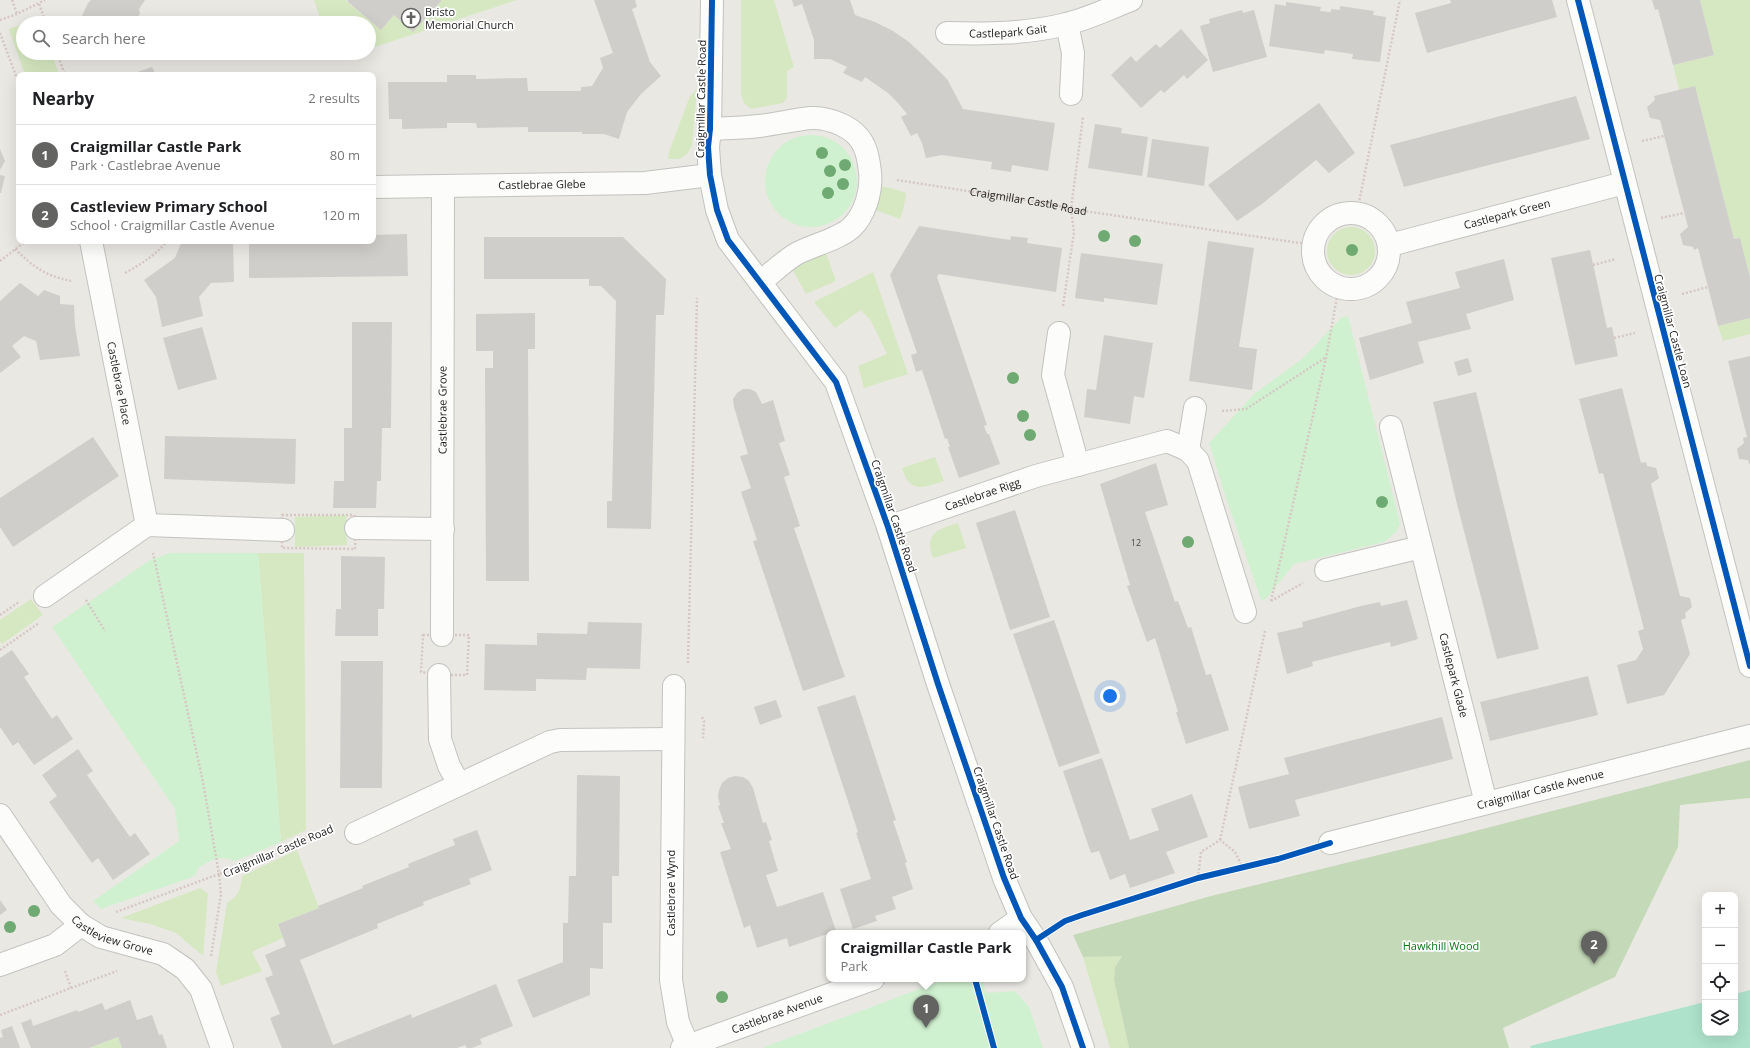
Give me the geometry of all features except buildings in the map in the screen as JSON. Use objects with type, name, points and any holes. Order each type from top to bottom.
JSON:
[{"type":"street","name":"Craigmillar Castle Road","points":[[712,0],[710,129],[708,148],[710,175],[717,210],[728,240],[836,382],[888,527],[991,842],[1021,918],[1036,940],[1062,987],[1084,1048]]},
{"type":"street","name":"Castlepark Gait","points":[[947,33],[991,34],[1037,30],[1067,24],[1131,0]]},
{"type":"street","name":"Craigmillar Castle Loan","points":[[1578,0],[1624,183],[1750,666]]},
{"type":"street","points":[[1067,24],[1074,53],[1071,94]]},
{"type":"street","name":"Craigmillar Castle Road","points":[[710,129],[758,126],[811,118],[829,120],[842,125],[855,134],[864,144],[869,157],[871,175],[865,205],[859,217],[850,228],[796,254],[760,282]]},
{"type":"street","name":"Castlebrae Glebe","points":[[376,187],[645,183],[710,175]]},
{"type":"street","name":"Castlepark Green","points":[[1390,245],[1624,183]]},
{"type":"street","name":"Castlebrae Grove","points":[[442,635],[443,186]]},
{"type":"street","points":[[1357,212],[1370,217],[1378,223],[1390,245],[1388,260],[1378,278],[1361,288],[1351,289],[1331,284],[1322,276],[1315,266],[1312,255],[1313,245],[1316,235],[1326,221],[1342,213],[1357,212]]},
{"type":"street","name":"Castlebrae Place","points":[[92,244],[147,525]]},
{"type":"street","points":[[1059,333],[1053,375],[1078,465]]},
{"type":"street","points":[[1195,408],[1188,450],[1198,461],[1245,612]]},
{"type":"street","name":"Castlepark Glade","points":[[1390,427],[1486,803]]},
{"type":"street","name":"Castlebrae Rigg","points":[[888,527],[1036,476],[1167,441],[1188,450]]},
{"type":"street","points":[[45,596],[147,525],[283,530]]},
{"type":"street","points":[[356,528],[443,529]]},
{"type":"street","points":[[1326,570],[1421,546]]},
{"type":"street","points":[[439,675],[440,739],[449,766],[459,784]]},
{"type":"street","name":"Castlebrae Wynd","points":[[674,686],[671,980],[678,1022],[685,1047]]},
{"type":"street","name":"Craigmillar Castle Avenue","points":[[1330,843],[1750,736]]},
{"type":"street","points":[[356,833],[550,742],[560,740],[673,739]]},
{"type":"street","name":"Castleview Grove","points":[[0,815],[61,905],[81,925],[101,937],[163,954],[185,969],[201,989],[222,1048]]},
{"type":"street","points":[[1004,930],[1021,918]]},
{"type":"street","points":[[0,965],[55,944],[81,925]]},
{"type":"street","name":"Castlebrae Avenue","points":[[685,1047],[865,982]]},
{"type":"path","points":[[12,0],[16,14]]},
{"type":"path","points":[[0,20],[39,4],[45,0]]},
{"type":"path","points":[[1357,212],[1400,0]]},
{"type":"path","points":[[39,4],[43,16]]},
{"type":"path","points":[[0,33],[16,76]]},
{"type":"path","points":[[60,60],[64,72]]},
{"type":"path","points":[[1059,333],[1074,232],[1071,209],[1084,118],[1071,94]]},
{"type":"path","points":[[0,261],[22,244]]},
{"type":"path","points":[[1270,609],[1326,358],[1339,286]]},
{"type":"path","points":[[688,666],[697,298]]},
{"type":"path","points":[[1195,408],[1226,411],[1246,409],[1326,358]]},
{"type":"path","points":[[282,514],[354,514],[356,528],[355,549],[282,548],[283,530],[282,514]]},
{"type":"path","points":[[81,925],[218,874],[203,782],[147,525]]},
{"type":"path","points":[[1245,612],[1271,601],[1326,570]]},
{"type":"path","points":[[72,578],[105,631]]},
{"type":"path","points":[[1198,878],[1201,852],[1220,840],[1266,625]]},
{"type":"path","points":[[701,714],[704,721],[702,743]]},
{"type":"path","points":[[1220,840],[1235,852],[1243,868]]},
{"type":"path","points":[[1036,940],[1065,921],[1198,878],[1278,859],[1330,843]]},
{"type":"path","points":[[0,1014],[71,988],[55,944]]},
{"type":"green space","points":[[314,0],[345,0],[364,16],[320,16]]},
{"type":"green space","points":[[442,0],[517,0],[376,47],[376,26],[381,30],[394,15],[413,32]]},
{"type":"green space","points":[[741,0],[774,0],[794,67],[787,71],[787,98],[783,103],[751,109],[744,103],[741,94]]},
{"type":"green space","points":[[1700,0],[1750,0],[1750,277],[1740,238],[1734,239],[1695,86],[1679,90],[1673,65],[1714,55]]},
{"type":"green space","points":[[16,26],[16,49],[9,29]]},
{"type":"green space","points":[[20,60],[54,60],[58,72],[24,72]]},
{"type":"green space","points":[[697,89],[692,146],[687,154],[679,159],[668,159],[669,152],[690,96]]},
{"type":"green space","points":[[811,135],[829,139],[843,149],[853,163],[857,181],[853,199],[843,213],[829,223],[811,227],[793,223],[779,213],[769,199],[765,181],[769,163],[779,149],[793,139]]},
{"type":"green space","points":[[876,186],[891,188],[906,193],[900,219],[870,208]]},
{"type":"green space","points":[[1351,227],[1360,229],[1368,234],[1373,242],[1375,251],[1373,260],[1368,268],[1360,273],[1351,275],[1342,273],[1334,268],[1329,260],[1327,251],[1329,242],[1334,234],[1342,229]]},
{"type":"green space","points":[[825,250],[836,281],[806,294],[793,271],[794,268]]},
{"type":"green space","points":[[873,272],[908,374],[864,388],[858,366],[887,354],[871,321],[861,310],[835,328],[814,302]]},
{"type":"green space","points":[[1348,316],[1400,524],[1396,532],[1384,542],[1294,564],[1266,599],[1261,600],[1209,443],[1255,393],[1302,359],[1342,317]]},
{"type":"green space","points":[[1750,318],[1750,334],[1723,341],[1718,326]]},
{"type":"green space","points":[[935,457],[944,481],[923,487],[918,487],[909,482],[902,468]]},
{"type":"green space","points":[[346,515],[347,545],[295,547],[295,517]]},
{"type":"green space","points":[[958,523],[966,548],[933,558],[930,543],[931,537],[938,530]]},
{"type":"green space","points":[[170,553],[258,553],[281,842],[235,861],[224,858],[216,859],[198,868],[195,876],[101,909],[93,901],[179,841],[175,809],[52,627],[150,560]]},
{"type":"green space","points":[[258,553],[304,553],[306,830],[281,842]]},
{"type":"green space","points":[[31,599],[43,615],[2,644],[0,641],[0,620]]},
{"type":"green space","name":"Hawkhill Wood","points":[[1750,760],[1750,798],[1680,805],[1678,847],[1615,977],[1503,1028],[1509,1048],[1129,1048],[1114,980],[1115,967],[1122,956],[1083,957],[1073,935],[1211,896],[1448,838]]},
{"type":"green space","points":[[297,850],[319,908],[278,924],[283,938],[252,952],[262,971],[221,986],[216,972],[227,903],[234,898],[238,892],[241,885],[242,876]]},
{"type":"green space","points":[[200,888],[208,894],[203,956],[176,933],[150,924],[121,918]]},
{"type":"green space","points":[[1122,955],[1115,967],[1114,980],[1129,1048],[1110,1048],[1083,957]]},
{"type":"green space","points":[[938,982],[983,982],[986,993],[1015,991],[1029,1007],[1043,1048],[762,1048]]},
{"type":"green space","points":[[1750,990],[1750,1048],[1531,1048],[1530,1046],[1702,1003],[1702,1036],[1738,1036],[1738,993]]},
{"type":"green space","points":[[118,1037],[122,1048],[89,1048]]},
{"type":"cycle path","points":[[712,0],[710,129],[708,147],[710,175],[717,210],[728,240],[836,382],[888,527],[938,684],[1004,878],[1021,918],[1036,940],[1062,987],[1083,1048]]},
{"type":"cycle path","points":[[1578,0],[1750,666]]},
{"type":"cycle path","points":[[1036,940],[1065,921],[1082,915],[1198,878],[1278,859],[1330,843]]},
{"type":"cycle path","points":[[976,982],[994,1048]]},
{"type":"place","name":"Bristo Memorial Church","points":[[411,18]]},
{"type":"place","name":"Castleview Primary School","points":[[1594,964]]},
{"type":"place","name":"Craigmillar Castle Park","points":[[926,1028]]}]
